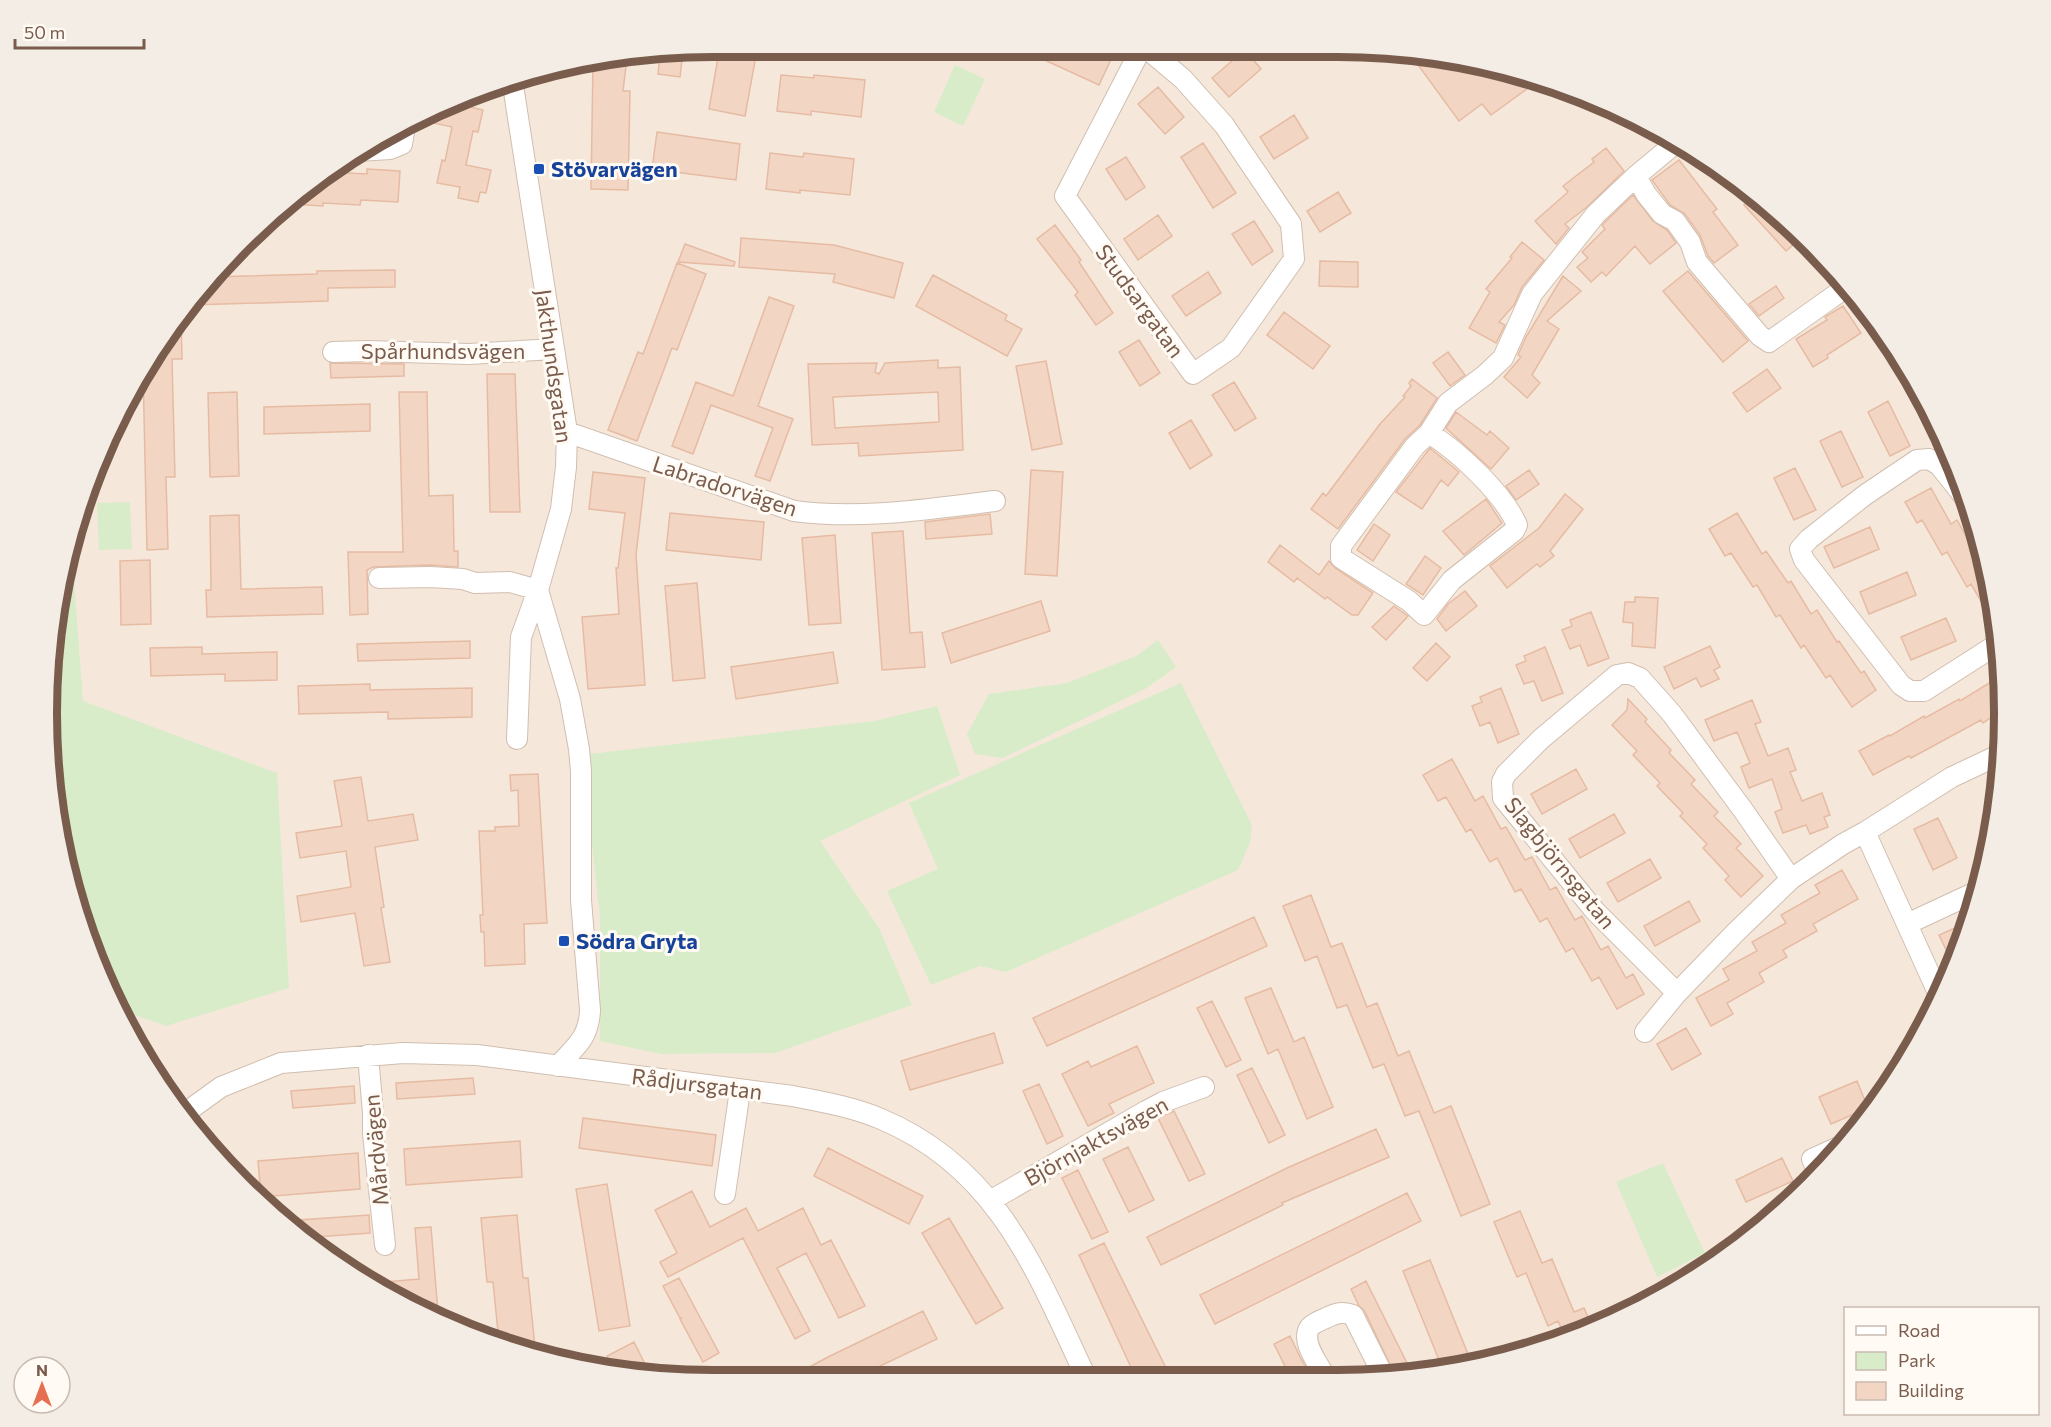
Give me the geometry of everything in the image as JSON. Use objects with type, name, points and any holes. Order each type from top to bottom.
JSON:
[{"type":"street","name":"Studsargatan","points":[[1137,57],[1065,196],[1193,374],[1231,348],[1294,259],[1292,224],[1224,125],[1183,79],[1156,57]]},
{"type":"street","name":"Jakthundsgatan","points":[[513,88],[567,432],[561,509],[538,590],[521,637],[517,739]]},
{"type":"street","points":[[378,150],[390,149],[402,144],[403,135]]},
{"type":"street","points":[[1429,433],[1455,453],[1493,490],[1516,525],[1514,531],[1452,580],[1424,615],[1409,601],[1341,558],[1341,546],[1415,446],[1429,433],[1448,403],[1503,358],[1532,294],[1596,214],[1670,148]]},
{"type":"street","points":[[1636,176],[1646,194],[1662,214],[1675,221],[1690,242],[1697,262],[1760,336],[1769,342],[1840,292]]},
{"type":"street","name":"Spårhundsvägen","points":[[333,352],[469,354],[554,349]]},
{"type":"street","name":"Labradorvägen","points":[[567,432],[794,511],[823,515],[870,514],[995,501]]},
{"type":"street","points":[[1951,480],[1939,465],[1929,459],[1917,460],[1864,495],[1809,538],[1800,549],[1804,560],[1901,685],[1910,692],[1924,692],[1990,649]]},
{"type":"street","points":[[379,578],[430,577],[463,579],[475,583],[510,582],[538,590],[570,699],[581,771],[580,900],[590,1010],[589,1028],[581,1041],[558,1066]]},
{"type":"street","name":"Slagbjörnsgatan","points":[[1677,993],[1595,910],[1503,798],[1502,782],[1506,774],[1541,739],[1617,675],[1628,672],[1640,678],[1672,714],[1791,879]]},
{"type":"street","points":[[1645,1032],[1677,993],[1791,879],[1952,777],[1993,758]]},
{"type":"street","points":[[1865,832],[1935,985]]},
{"type":"street","points":[[1907,924],[1968,896]]},
{"type":"street","name":"Rådjursgatan","points":[[190,1109],[221,1087],[281,1064],[368,1055],[430,1053],[477,1055],[793,1096],[836,1104],[881,1119],[921,1139],[964,1173],[990,1201],[1006,1221],[1023,1249],[1083,1370]]},
{"type":"street","name":"Mårdvägen","points":[[368,1055],[373,1134],[385,1245]]},
{"type":"street","name":"Björnjaktsvägen","points":[[990,1201],[1155,1106],[1204,1087]]},
{"type":"street","points":[[725,1194],[741,1090]]},
{"type":"street","points":[[1814,1164],[1812,1159],[1824,1153]]},
{"type":"street","points":[[1321,1370],[1308,1345],[1308,1332],[1311,1325],[1333,1314],[1346,1311],[1353,1315],[1380,1369]]},
{"type":"shaded area","points":[[714,57],[1337,57],[1380,58],[1423,63],[1507,79],[1589,107],[1628,125],[1702,168],[1737,193],[1802,249],[1858,314],[1883,349],[1906,385],[1944,462],[1972,544],[1981,585],[1993,671],[1994,714],[1993,756],[1981,842],[1972,883],[1944,965],[1906,1042],[1883,1078],[1858,1113],[1802,1178],[1737,1234],[1666,1282],[1589,1320],[1549,1335],[1507,1348],[1466,1357],[1380,1369],[1337,1370],[714,1370],[671,1369],[585,1357],[544,1348],[462,1320],[385,1282],[349,1259],[314,1234],[249,1178],[193,1113],[145,1042],[107,965],[79,883],[70,842],[58,756],[58,671],[70,585],[79,544],[92,502],[125,423],[168,349],[220,281],[249,249],[281,220],[314,193],[385,145],[462,107],[544,79],[628,63],[671,58]]},
{"type":"green space","points":[[955,65],[985,79],[963,126],[934,112]]},
{"type":"green space","points":[[130,502],[132,549],[99,550],[97,503]]},
{"type":"green space","points":[[73,570],[83,701],[277,773],[289,988],[166,1026],[130,1013],[125,1004],[92,925],[79,883],[70,842],[58,756],[57,714],[58,671]]},
{"type":"green space","points":[[1158,640],[1176,667],[1145,689],[1003,758],[975,754],[967,734],[989,694],[1067,683],[1136,656]]},
{"type":"green space","points":[[1181,683],[1252,825],[1250,843],[1238,870],[1006,972],[980,966],[931,985],[887,891],[938,869],[909,803]]},
{"type":"green space","points":[[937,706],[960,775],[820,841],[879,928],[912,1005],[775,1053],[661,1054],[600,1041],[600,917],[590,827],[590,754],[874,721]]},
{"type":"green space","points":[[1663,1163],[1705,1253],[1657,1277],[1616,1182]]},
{"type":"building","points":[[718,57],[756,57],[745,116],[709,109]]},
{"type":"building","points":[[1038,57],[1112,57],[1099,85]]},
{"type":"building","points":[[1237,57],[1251,57],[1261,69],[1229,97],[1212,78]]},
{"type":"building","points":[[682,58],[680,77],[658,74],[659,59]]},
{"type":"building","points":[[1416,62],[1466,70],[1531,86],[1491,115],[1482,104],[1459,121]]},
{"type":"building","points":[[626,63],[623,91],[630,91],[628,190],[591,189],[593,69]]},
{"type":"building","points":[[781,75],[814,78],[814,75],[865,80],[861,117],[811,111],[811,115],[777,111]]},
{"type":"building","points":[[1158,87],[1184,117],[1165,134],[1138,104]]},
{"type":"building","points":[[465,106],[483,110],[478,132],[473,131],[466,165],[491,170],[486,193],[480,192],[478,202],[458,198],[460,187],[437,183],[442,160],[445,161],[452,127],[429,122]]},
{"type":"building","points":[[1294,115],[1308,138],[1274,159],[1260,137]]},
{"type":"building","points":[[657,132],[740,144],[736,180],[652,169]]},
{"type":"building","points":[[1203,143],[1236,193],[1213,208],[1181,157]]},
{"type":"building","points":[[1606,148],[1624,171],[1587,207],[1565,224],[1569,228],[1556,244],[1535,221],[1568,192],[1563,186],[1594,162],[1592,159]]},
{"type":"building","points":[[770,153],[803,157],[804,153],[854,159],[850,195],[766,189]]},
{"type":"building","points":[[1126,157],[1145,187],[1126,200],[1106,169]]},
{"type":"building","points":[[1679,160],[1717,209],[1713,212],[1738,245],[1714,263],[1708,256],[1700,235],[1685,214],[1670,205],[1652,180]]},
{"type":"building","points":[[367,169],[400,171],[398,202],[361,200],[360,205],[300,205],[342,173],[367,174]]},
{"type":"building","points":[[1338,192],[1351,213],[1320,232],[1307,211]]},
{"type":"building","points":[[1633,195],[1653,221],[1667,230],[1676,243],[1650,264],[1635,246],[1606,276],[1602,272],[1591,282],[1577,267],[1588,258],[1582,252],[1605,229],[1602,225]]},
{"type":"building","points":[[1748,202],[1795,243],[1786,251],[1744,205]]},
{"type":"building","points":[[1158,215],[1172,236],[1138,260],[1124,239]]},
{"type":"building","points":[[1254,221],[1273,251],[1252,265],[1232,234]]},
{"type":"building","points":[[1055,225],[1081,260],[1079,262],[1113,313],[1096,325],[1075,295],[1078,292],[1037,239]]},
{"type":"building","points":[[741,238],[834,245],[903,263],[894,298],[833,282],[835,274],[739,267]]},
{"type":"building","points":[[1522,242],[1544,260],[1522,287],[1514,305],[1499,322],[1505,325],[1496,343],[1469,328],[1490,292],[1486,289]]},
{"type":"building","points":[[685,244],[735,262],[734,266],[678,262]]},
{"type":"building","points":[[1320,261],[1358,262],[1358,287],[1319,286]]},
{"type":"building","points":[[677,263],[706,274],[677,350],[672,348],[637,441],[608,430],[638,352],[643,354]]},
{"type":"building","points":[[395,270],[395,287],[328,288],[328,301],[201,305],[224,277],[317,274],[317,271]]},
{"type":"building","points":[[1688,271],[1748,341],[1723,362],[1663,291]]},
{"type":"building","points":[[1208,272],[1221,293],[1186,316],[1172,296]]},
{"type":"building","points":[[933,275],[1007,315],[1005,320],[1022,329],[1007,356],[916,306]]},
{"type":"building","points":[[1563,276],[1581,291],[1547,321],[1559,329],[1532,375],[1540,383],[1527,398],[1504,377],[1521,357],[1518,355],[1526,337]]},
{"type":"building","points":[[1776,286],[1784,298],[1759,316],[1749,304]]},
{"type":"building","points":[[769,297],[794,306],[758,406],[793,419],[770,481],[755,476],[773,428],[711,405],[693,454],[672,446],[696,382],[733,396]]},
{"type":"building","points":[[1843,306],[1861,333],[1813,367],[1796,339],[1827,320],[1825,317]]},
{"type":"building","points":[[1284,312],[1330,346],[1313,369],[1267,335]]},
{"type":"building","points":[[181,330],[182,359],[172,359],[175,477],[166,477],[168,549],[147,550],[143,388]]},
{"type":"building","points":[[1139,340],[1160,373],[1140,386],[1119,352]]},
{"type":"building","points":[[1448,352],[1465,375],[1450,386],[1433,363]]},
{"type":"building","points":[[938,360],[938,368],[960,367],[963,450],[859,456],[858,443],[812,445],[808,364],[877,363],[875,372],[879,374],[885,363]],"holes":[[[938,392],[939,422],[835,428],[833,397]]]},
{"type":"building","points":[[1046,361],[1062,444],[1032,450],[1016,366]]},
{"type":"building","points":[[330,363],[404,364],[404,376],[331,378]]},
{"type":"building","points":[[1767,369],[1781,388],[1747,412],[1733,393]]},
{"type":"building","points":[[487,374],[515,374],[520,512],[490,512]]},
{"type":"building","points":[[1412,379],[1437,398],[1420,425],[1405,439],[1338,529],[1311,509],[1323,493],[1326,496],[1380,424],[1405,397],[1403,396],[1411,386],[1409,383]]},
{"type":"building","points":[[1234,382],[1256,418],[1235,431],[1212,395]]},
{"type":"building","points":[[237,392],[239,476],[210,477],[208,393]]},
{"type":"building","points":[[399,392],[427,392],[429,496],[453,495],[454,551],[458,551],[458,567],[430,565],[373,567],[367,570],[368,614],[350,615],[348,552],[403,552]]},
{"type":"building","points":[[1888,401],[1910,446],[1890,456],[1868,412]]},
{"type":"building","points":[[370,404],[370,431],[264,434],[264,407]]},
{"type":"building","points":[[1456,412],[1487,435],[1490,431],[1509,448],[1491,469],[1446,428]]},
{"type":"building","points":[[1191,420],[1212,455],[1190,469],[1169,433]]},
{"type":"building","points":[[1841,431],[1863,477],[1842,487],[1820,441]]},
{"type":"building","points":[[1430,448],[1459,472],[1448,486],[1441,480],[1422,509],[1396,492]]},
{"type":"building","points":[[1795,468],[1816,510],[1794,520],[1774,478]]},
{"type":"building","points":[[1031,470],[1063,472],[1057,576],[1025,574]]},
{"type":"building","points":[[1529,470],[1539,484],[1516,500],[1506,486]]},
{"type":"building","points":[[593,472],[645,478],[636,555],[645,685],[588,689],[582,617],[619,614],[616,568],[618,568],[625,513],[589,509]]},
{"type":"building","points":[[1931,488],[1951,524],[1957,520],[1973,549],[1985,607],[1971,584],[1967,587],[1947,552],[1942,555],[1922,520],[1917,523],[1905,502]]},
{"type":"building","points":[[1565,494],[1583,509],[1550,551],[1554,556],[1540,567],[1537,564],[1507,588],[1490,566],[1539,528]]},
{"type":"building","points":[[1486,499],[1502,523],[1464,555],[1443,531]]},
{"type":"building","points":[[670,513],[764,522],[761,560],[666,550]]},
{"type":"building","points":[[1737,513],[1762,554],[1766,551],[1788,583],[1791,581],[1811,614],[1817,610],[1837,642],[1839,641],[1861,673],[1864,671],[1876,690],[1852,707],[1830,675],[1826,678],[1804,645],[1801,648],[1780,615],[1776,617],[1757,585],[1753,587],[1731,553],[1725,556],[1709,529]]},
{"type":"building","points":[[990,514],[992,534],[926,539],[925,522]]},
{"type":"building","points":[[239,515],[241,589],[322,587],[323,614],[207,617],[206,590],[211,590],[210,516]]},
{"type":"building","points":[[1374,524],[1390,535],[1373,561],[1357,550]]},
{"type":"building","points":[[1870,527],[1879,549],[1834,568],[1824,547]]},
{"type":"building","points":[[903,531],[910,633],[922,632],[925,667],[882,670],[872,533]]},
{"type":"building","points":[[835,535],[841,623],[809,625],[802,538]]},
{"type":"building","points":[[1280,545],[1319,575],[1329,561],[1335,568],[1373,593],[1358,615],[1352,615],[1327,597],[1325,599],[1297,578],[1294,582],[1268,562]]},
{"type":"building","points":[[1425,556],[1441,568],[1423,595],[1406,584]]},
{"type":"building","points":[[150,560],[151,624],[121,625],[120,561]]},
{"type":"building","points":[[1907,572],[1916,595],[1869,614],[1860,592]]},
{"type":"building","points":[[697,583],[705,678],[673,681],[665,586]]},
{"type":"building","points":[[1465,591],[1477,606],[1446,631],[1437,619],[1448,604]]},
{"type":"building","points":[[1635,597],[1658,598],[1655,648],[1632,646],[1633,623],[1623,622],[1625,602],[1635,602]]},
{"type":"building","points":[[1041,601],[1050,631],[951,663],[942,633]]},
{"type":"building","points":[[1394,606],[1408,616],[1386,640],[1372,627]]},
{"type":"building","points":[[1591,612],[1609,658],[1588,666],[1580,645],[1570,649],[1562,630],[1572,626],[1570,620]]},
{"type":"building","points":[[1946,618],[1956,641],[1911,660],[1901,637]]},
{"type":"building","points":[[470,641],[470,658],[358,661],[357,644]]},
{"type":"building","points":[[1436,643],[1450,657],[1427,681],[1413,668]]},
{"type":"building","points":[[1710,646],[1720,667],[1714,670],[1719,679],[1701,687],[1696,678],[1674,689],[1664,667]]},
{"type":"building","points":[[202,647],[202,654],[277,652],[277,680],[225,681],[225,674],[151,676],[150,648]]},
{"type":"building","points":[[1545,647],[1563,693],[1542,701],[1534,681],[1524,684],[1516,665],[1526,661],[1524,656]]},
{"type":"building","points":[[833,652],[838,683],[736,699],[731,667]]},
{"type":"building","points":[[1993,680],[1994,715],[1983,723],[1981,720],[1911,758],[1909,756],[1873,775],[1859,751],[1924,716],[1925,718],[1959,699],[1960,701]]},
{"type":"building","points":[[370,684],[370,690],[472,688],[472,717],[388,719],[388,712],[299,714],[298,686]]},
{"type":"building","points":[[1501,688],[1519,734],[1498,743],[1490,722],[1480,726],[1472,706],[1482,702],[1480,697]]},
{"type":"building","points":[[1628,699],[1647,719],[1645,722],[1671,750],[1669,753],[1695,780],[1691,784],[1718,812],[1714,816],[1741,844],[1736,848],[1763,876],[1741,897],[1725,880],[1729,876],[1703,848],[1707,844],[1680,816],[1683,813],[1657,786],[1660,783],[1633,755],[1637,751],[1612,725],[1627,710]]},
{"type":"building","points":[[1752,700],[1761,722],[1755,724],[1768,756],[1788,748],[1796,770],[1790,772],[1802,801],[1822,793],[1830,815],[1824,817],[1828,827],[1810,834],[1806,825],[1783,833],[1775,812],[1782,809],[1772,779],[1749,788],[1741,767],[1750,763],[1737,732],[1714,741],[1705,720]]},
{"type":"building","points":[[1452,759],[1475,801],[1483,796],[1501,829],[1506,827],[1525,860],[1532,857],[1550,890],[1556,887],[1575,920],[1582,916],[1601,950],[1608,946],[1626,978],[1633,974],[1644,994],[1617,1009],[1599,977],[1592,981],[1573,948],[1566,952],[1547,918],[1540,922],[1521,889],[1515,892],[1497,858],[1490,862],[1471,829],[1466,832],[1446,797],[1438,801],[1423,775]]},
{"type":"building","points":[[1576,769],[1587,789],[1542,814],[1531,794]]},
{"type":"building","points":[[538,774],[547,923],[524,924],[525,964],[485,966],[484,932],[481,932],[480,915],[483,915],[479,831],[495,831],[495,827],[519,826],[518,790],[511,791],[510,775]]},
{"type":"building","points":[[361,777],[368,821],[413,814],[418,840],[375,847],[384,907],[381,908],[390,962],[364,966],[355,913],[301,922],[297,896],[351,887],[346,851],[300,858],[296,833],[342,826],[334,781]]},
{"type":"building","points":[[1614,814],[1625,833],[1580,858],[1569,839]]},
{"type":"building","points":[[1938,818],[1957,858],[1933,870],[1914,829]]},
{"type":"building","points":[[1650,859],[1661,878],[1618,902],[1607,883]]},
{"type":"building","points":[[1842,870],[1858,899],[1813,924],[1817,931],[1783,950],[1787,957],[1759,973],[1764,982],[1727,1003],[1733,1014],[1711,1026],[1696,998],[1729,980],[1723,969],[1757,951],[1752,942],[1786,923],[1781,915],[1820,893],[1815,885]]},
{"type":"building","points":[[1311,895],[1331,947],[1342,943],[1367,1007],[1377,1003],[1398,1056],[1409,1051],[1434,1113],[1451,1106],[1490,1204],[1461,1216],[1419,1111],[1405,1116],[1384,1064],[1373,1068],[1347,1005],[1337,1008],[1317,956],[1305,961],[1283,906]]},
{"type":"building","points":[[1689,901],[1700,921],[1655,946],[1644,926]]},
{"type":"building","points":[[1254,917],[1267,946],[1047,1046],[1033,1018]]},
{"type":"building","points":[[1959,926],[1948,954],[1939,935]]},
{"type":"building","points":[[1271,988],[1294,1042],[1304,1037],[1333,1107],[1307,1119],[1278,1049],[1268,1054],[1245,998]]},
{"type":"building","points":[[1212,1001],[1241,1060],[1226,1067],[1197,1008]]},
{"type":"building","points":[[1686,1028],[1701,1054],[1672,1070],[1657,1044]]},
{"type":"building","points":[[994,1033],[1003,1063],[910,1090],[901,1061]]},
{"type":"building","points":[[1137,1046],[1154,1083],[1109,1104],[1114,1113],[1088,1126],[1062,1074],[1088,1061],[1091,1067]]},
{"type":"building","points":[[1252,1068],[1285,1135],[1269,1143],[1237,1075]]},
{"type":"building","points":[[473,1078],[475,1094],[397,1099],[396,1083]]},
{"type":"building","points":[[1857,1081],[1866,1102],[1859,1112],[1831,1124],[1819,1097]]},
{"type":"building","points":[[1039,1084],[1063,1136],[1047,1144],[1023,1091]]},
{"type":"building","points":[[354,1086],[355,1103],[293,1108],[291,1091]]},
{"type":"building","points":[[1174,1111],[1205,1174],[1189,1181],[1158,1118]]},
{"type":"building","points":[[583,1118],[716,1135],[712,1166],[579,1148]]},
{"type":"building","points":[[1376,1129],[1389,1157],[1282,1203],[1283,1205],[1161,1265],[1147,1237],[1287,1168]]},
{"type":"building","points":[[520,1141],[522,1177],[406,1185],[404,1149]]},
{"type":"building","points":[[1128,1147],[1154,1200],[1129,1212],[1103,1159]]},
{"type":"building","points":[[828,1148],[923,1196],[909,1224],[814,1176]]},
{"type":"building","points":[[358,1153],[360,1189],[269,1196],[260,1188],[258,1161]]},
{"type":"building","points":[[1782,1158],[1793,1181],[1746,1202],[1736,1180]]},
{"type":"building","points":[[1078,1170],[1108,1232],[1092,1239],[1062,1178]]},
{"type":"building","points":[[607,1184],[630,1326],[599,1331],[576,1189]]},
{"type":"building","points":[[692,1191],[710,1227],[746,1208],[758,1231],[803,1208],[821,1245],[831,1240],[865,1306],[839,1318],[806,1253],[777,1268],[810,1331],[795,1339],[743,1238],[668,1277],[660,1262],[677,1253],[655,1210]]},
{"type":"building","points":[[1407,1193],[1421,1221],[1215,1324],[1200,1295]]},
{"type":"building","points":[[1520,1211],[1542,1263],[1552,1259],[1574,1312],[1584,1308],[1589,1320],[1562,1330],[1558,1321],[1548,1326],[1526,1273],[1517,1277],[1494,1222]]},
{"type":"building","points":[[369,1215],[370,1233],[318,1237],[297,1220]]},
{"type":"building","points":[[517,1215],[523,1278],[528,1278],[535,1345],[498,1334],[493,1282],[487,1282],[481,1218]]},
{"type":"building","points":[[949,1218],[1003,1308],[976,1324],[922,1233]]},
{"type":"building","points":[[431,1227],[438,1309],[385,1282],[419,1279],[415,1228]]},
{"type":"building","points":[[1104,1243],[1167,1370],[1132,1370],[1079,1255]]},
{"type":"building","points":[[1430,1260],[1469,1356],[1439,1361],[1403,1271]]},
{"type":"building","points":[[679,1278],[719,1353],[703,1362],[680,1319],[682,1318],[663,1286]]},
{"type":"building","points":[[1366,1281],[1408,1366],[1392,1368],[1364,1310],[1359,1306],[1351,1289]]},
{"type":"building","points":[[923,1311],[937,1339],[872,1370],[804,1370]]},
{"type":"building","points":[[1290,1336],[1307,1370],[1287,1370],[1274,1344]]},
{"type":"building","points":[[634,1342],[646,1366],[609,1361],[607,1356]]},
{"type":"place","name":"Stövarvägen","points":[[539,169]]},
{"type":"place","name":"Södra Gryta","points":[[564,941]]}]
